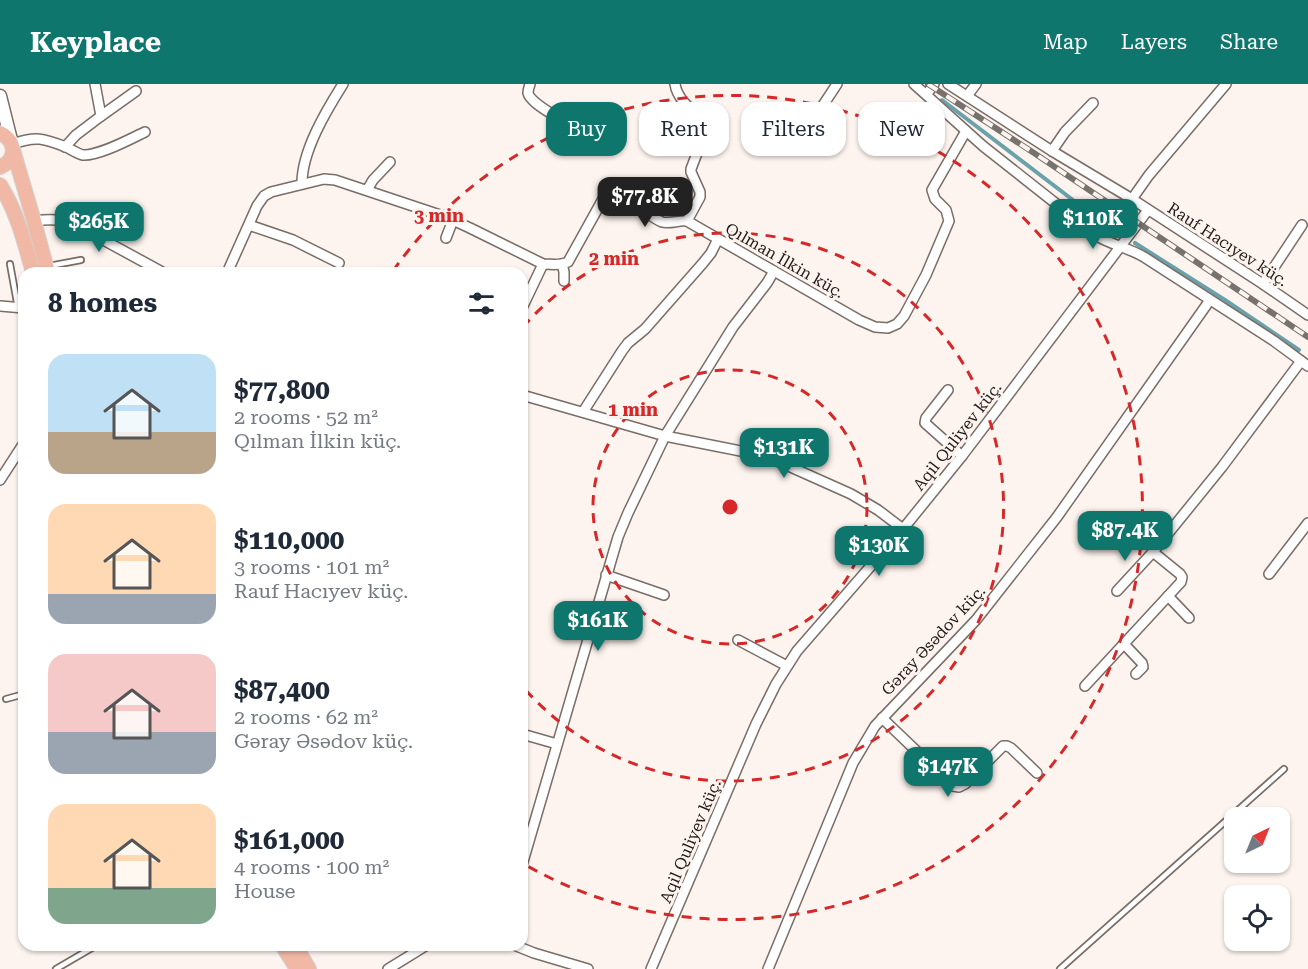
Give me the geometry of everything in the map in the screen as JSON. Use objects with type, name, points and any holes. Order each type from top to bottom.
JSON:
[{"type":"main road","points":[[0,96],[34,221],[41,267]]},
{"type":"main road","points":[[0,133],[10,140],[13,147],[10,160],[0,167]]},
{"type":"main road","points":[[0,185],[40,267]]},
{"type":"main road","points":[[287,951],[302,968]]},
{"type":"main road","points":[[297,951],[302,968]]},
{"type":"street","points":[[95,84],[101,116]]},
{"type":"street","points":[[302,183],[304,164],[321,120],[343,84]]},
{"type":"street","points":[[531,84],[529,95],[534,102],[546,110]]},
{"type":"street","points":[[675,84],[681,98],[705,122],[707,127],[691,169],[700,197],[687,221]]},
{"type":"street","points":[[825,102],[837,84]]},
{"type":"street","points":[[914,84],[966,132],[1097,236],[1108,243],[1132,250],[1274,341],[1304,364],[1153,552],[1117,591]]},
{"type":"street","points":[[927,94],[934,84]]},
{"type":"street","name":"Rauf Hacıyev küç.","points":[[948,84],[1132,199],[1308,315]]},
{"type":"street","points":[[967,96],[976,84]]},
{"type":"street","points":[[1132,199],[1226,84]]},
{"type":"street","points":[[65,147],[76,135],[136,91]]},
{"type":"street","points":[[1052,151],[1065,132],[1093,103]]},
{"type":"street","points":[[13,147],[34,138],[43,139],[82,155],[94,154],[145,132]]},
{"type":"street","name":"Qılman İlkin küç.","points":[[562,264],[568,262],[572,256],[603,200],[613,194],[622,196],[666,223],[687,221],[859,320],[875,327],[888,328],[897,324],[904,316],[926,275],[949,222],[946,210],[935,199],[932,190],[966,132]]},
{"type":"street","points":[[367,190],[390,162]]},
{"type":"street","points":[[230,267],[257,206],[264,196],[302,183],[329,179],[453,220],[543,264],[562,264],[564,281]]},
{"type":"street","name":"Aqil Quliyev küç.","points":[[651,969],[756,724],[787,666],[797,651],[903,529],[962,456],[1148,210]]},
{"type":"street","points":[[34,221],[62,220],[76,225],[153,267]]},
{"type":"street","points":[[446,238],[453,220]]},
{"type":"street","points":[[249,225],[293,240],[339,264]]},
{"type":"street","points":[[1263,284],[1302,225]]},
{"type":"street","points":[[583,412],[628,343],[645,329],[703,263],[718,239]]},
{"type":"street","points":[[528,295],[543,264]]},
{"type":"street","points":[[528,844],[606,575],[628,513],[665,436],[720,346],[774,271]]},
{"type":"street","name":"Gəray Əsədov küç.","points":[[768,969],[853,763],[866,740],[882,718],[984,611],[1057,517],[1210,300]]},
{"type":"street","points":[[0,306],[18,308]]},
{"type":"street","points":[[948,390],[926,418],[925,423],[962,456]]},
{"type":"street","points":[[528,397],[665,436],[766,456],[851,494],[878,510],[903,529]]},
{"type":"street","points":[[1,474],[18,451]]},
{"type":"street","points":[[1269,574],[1308,524]]},
{"type":"street","points":[[1085,686],[1181,582],[1180,574],[1153,552]]},
{"type":"street","points":[[606,575],[664,595]]},
{"type":"street","points":[[1168,596],[1189,618]]},
{"type":"street","points":[[738,640],[787,666]]},
{"type":"street","points":[[1124,644],[1142,663],[1143,667],[1136,674]]},
{"type":"street","points":[[882,718],[953,786],[959,787],[965,784],[1003,746],[1011,748],[1037,773]]},
{"type":"street","points":[[528,736],[557,744]]},
{"type":"street","points":[[387,969],[417,951]]},
{"type":"street","points":[[528,951],[588,969]]},
{"type":"lane","points":[[56,267],[81,260]]},
{"type":"lane","points":[[10,264],[18,296]]},
{"type":"lane","points":[[6,699],[18,696]]},
{"type":"lane","points":[[1060,969],[1284,769]]},
{"type":"lane","points":[[56,969],[87,951]]},
{"type":"waterway","points":[[942,100],[1120,236]]},
{"type":"waterway","points":[[1135,243],[1299,350]]},
{"type":"railway","points":[[928,84],[1308,337]]}]
